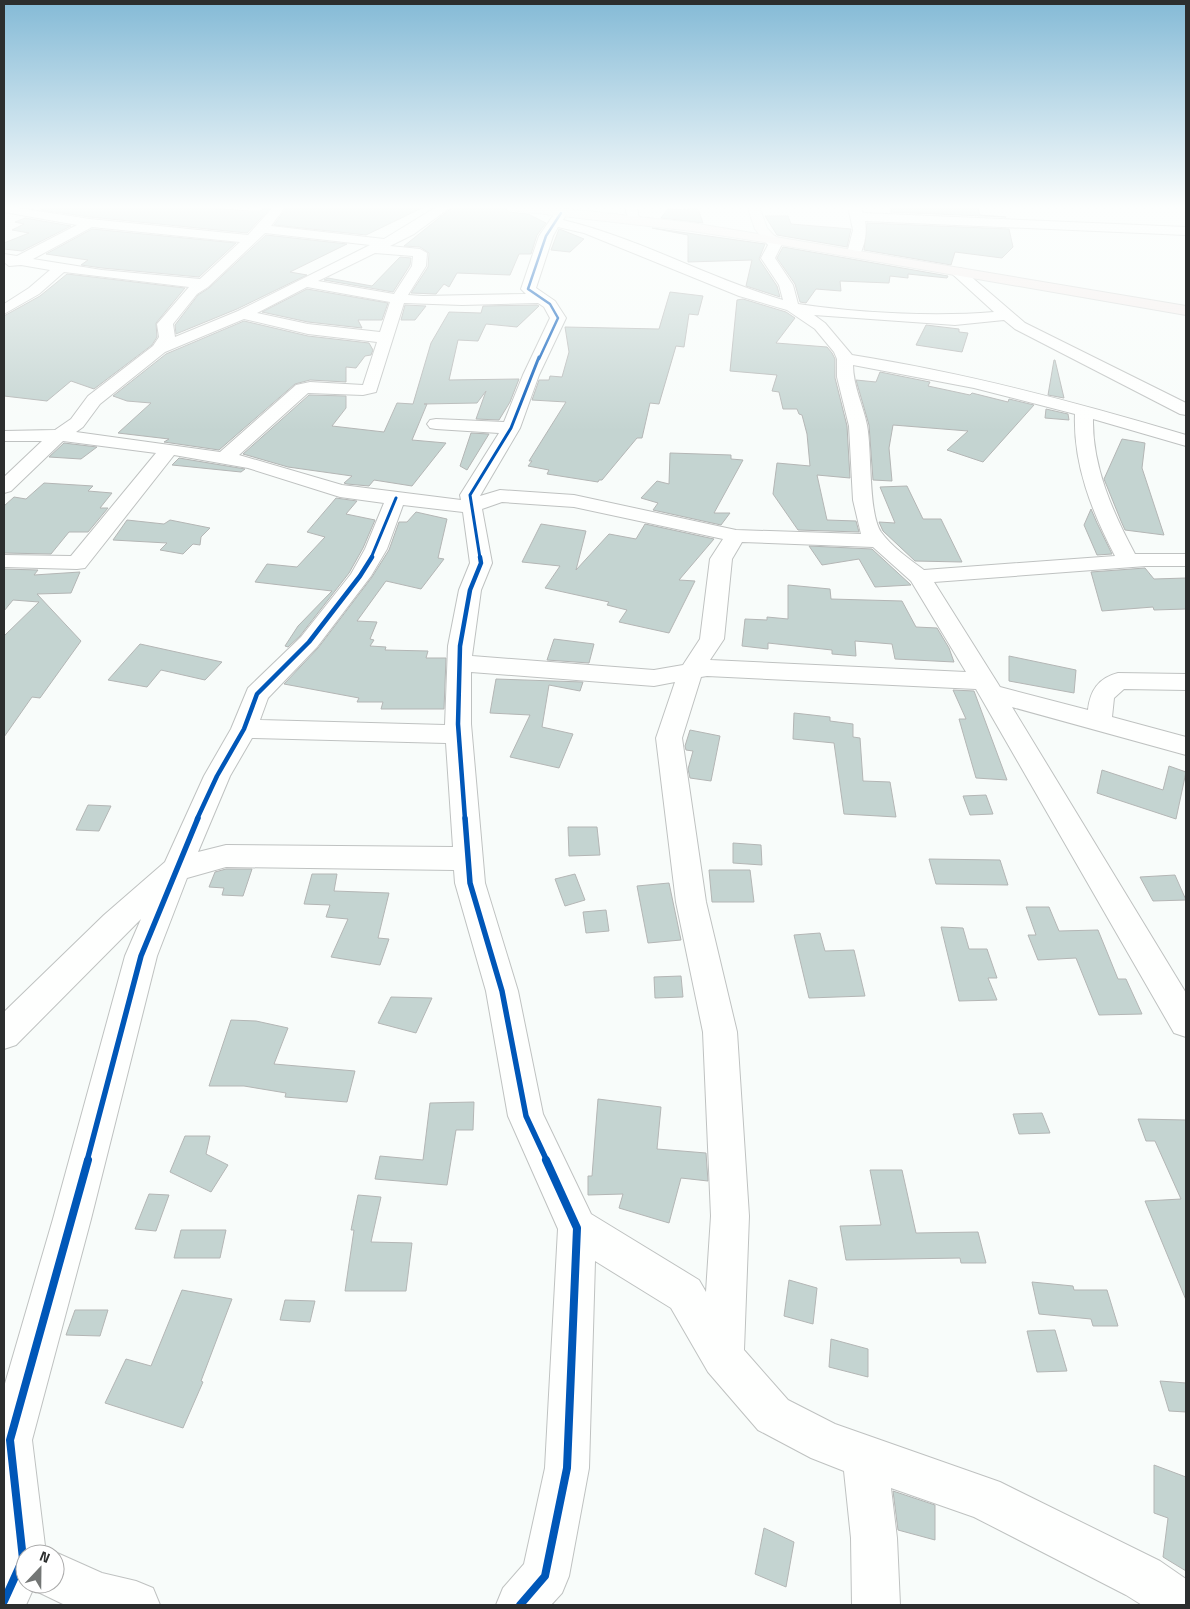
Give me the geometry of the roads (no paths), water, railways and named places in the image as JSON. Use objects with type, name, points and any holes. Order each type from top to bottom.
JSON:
[{"type":"highway","points":[[1018,281],[1186,311]]},
{"type":"street","points":[[4,310],[34,291],[45,281]]},
{"type":"street","points":[[174,281],[203,284]]},
{"type":"street","points":[[159,349],[167,337],[165,324],[192,291],[206,281]]},
{"type":"street","points":[[224,458],[302,388],[363,390],[370,388],[398,298],[409,281]]},
{"type":"street","points":[[520,1605],[545,1576],[566,1468],[577,1228],[526,1116],[502,991],[470,883],[458,734],[460,646],[470,590],[481,563],[470,495],[511,428],[531,375],[558,318],[550,304],[528,289],[531,281]]},
{"type":"street","points":[[715,281],[744,293],[792,307],[822,312],[955,320],[1007,315]]},
{"type":"street","points":[[783,281],[792,307],[820,326],[842,351],[845,359],[844,377],[858,426],[863,500],[870,532],[919,577],[944,614],[1186,1022]]},
{"type":"street","points":[[969,281],[1020,326],[1186,410]]},
{"type":"street","points":[[4,487],[59,435],[77,423],[94,400],[159,349],[243,314],[304,282],[398,298],[484,302],[541,298]]},
{"type":"street","points":[[243,314],[308,330],[387,338]]},
{"type":"street","points":[[845,359],[886,364],[972,382],[1084,410],[1186,441]]},
{"type":"street","points":[[1084,410],[1082,440],[1103,513],[1128,561]]},
{"type":"street","points":[[436,424],[511,428]]},
{"type":"street","points":[[4,436],[59,435],[169,449],[252,463],[340,491],[396,498],[472,506],[500,496],[574,501],[736,536],[879,541]]},
{"type":"street","points":[[4,561],[77,563],[169,449]]},
{"type":"street","points":[[25,1544],[10,1440],[72,1219],[141,956],[176,869],[213,785],[244,729],[257,694],[309,642],[360,576],[376,549],[396,498]]},
{"type":"street","points":[[723,1357],[730,1216],[720,1032],[691,902],[669,738],[691,671],[712,639],[721,559],[736,536]]},
{"type":"street","points":[[919,577],[1128,561],[1186,560]]},
{"type":"street","points":[[459,663],[654,678],[707,668],[987,687],[1099,723],[1186,746]]},
{"type":"street","points":[[1099,723],[1102,695],[1118,681],[1186,682]]},
{"type":"street","points":[[244,729],[458,734]]},
{"type":"street","points":[[4,1034],[115,924],[176,869],[226,856],[468,859]]},
{"type":"street","points":[[577,1228],[684,1294],[723,1357],[773,1415],[826,1443],[984,1498],[1143,1578],[1184,1605]]},
{"type":"street","points":[[865,1457],[874,1538],[876,1605]]},
{"type":"street","points":[[65,1580],[97,1596],[136,1605]]},
{"type":"street","points":[[4,1600],[15,1581]]}]
